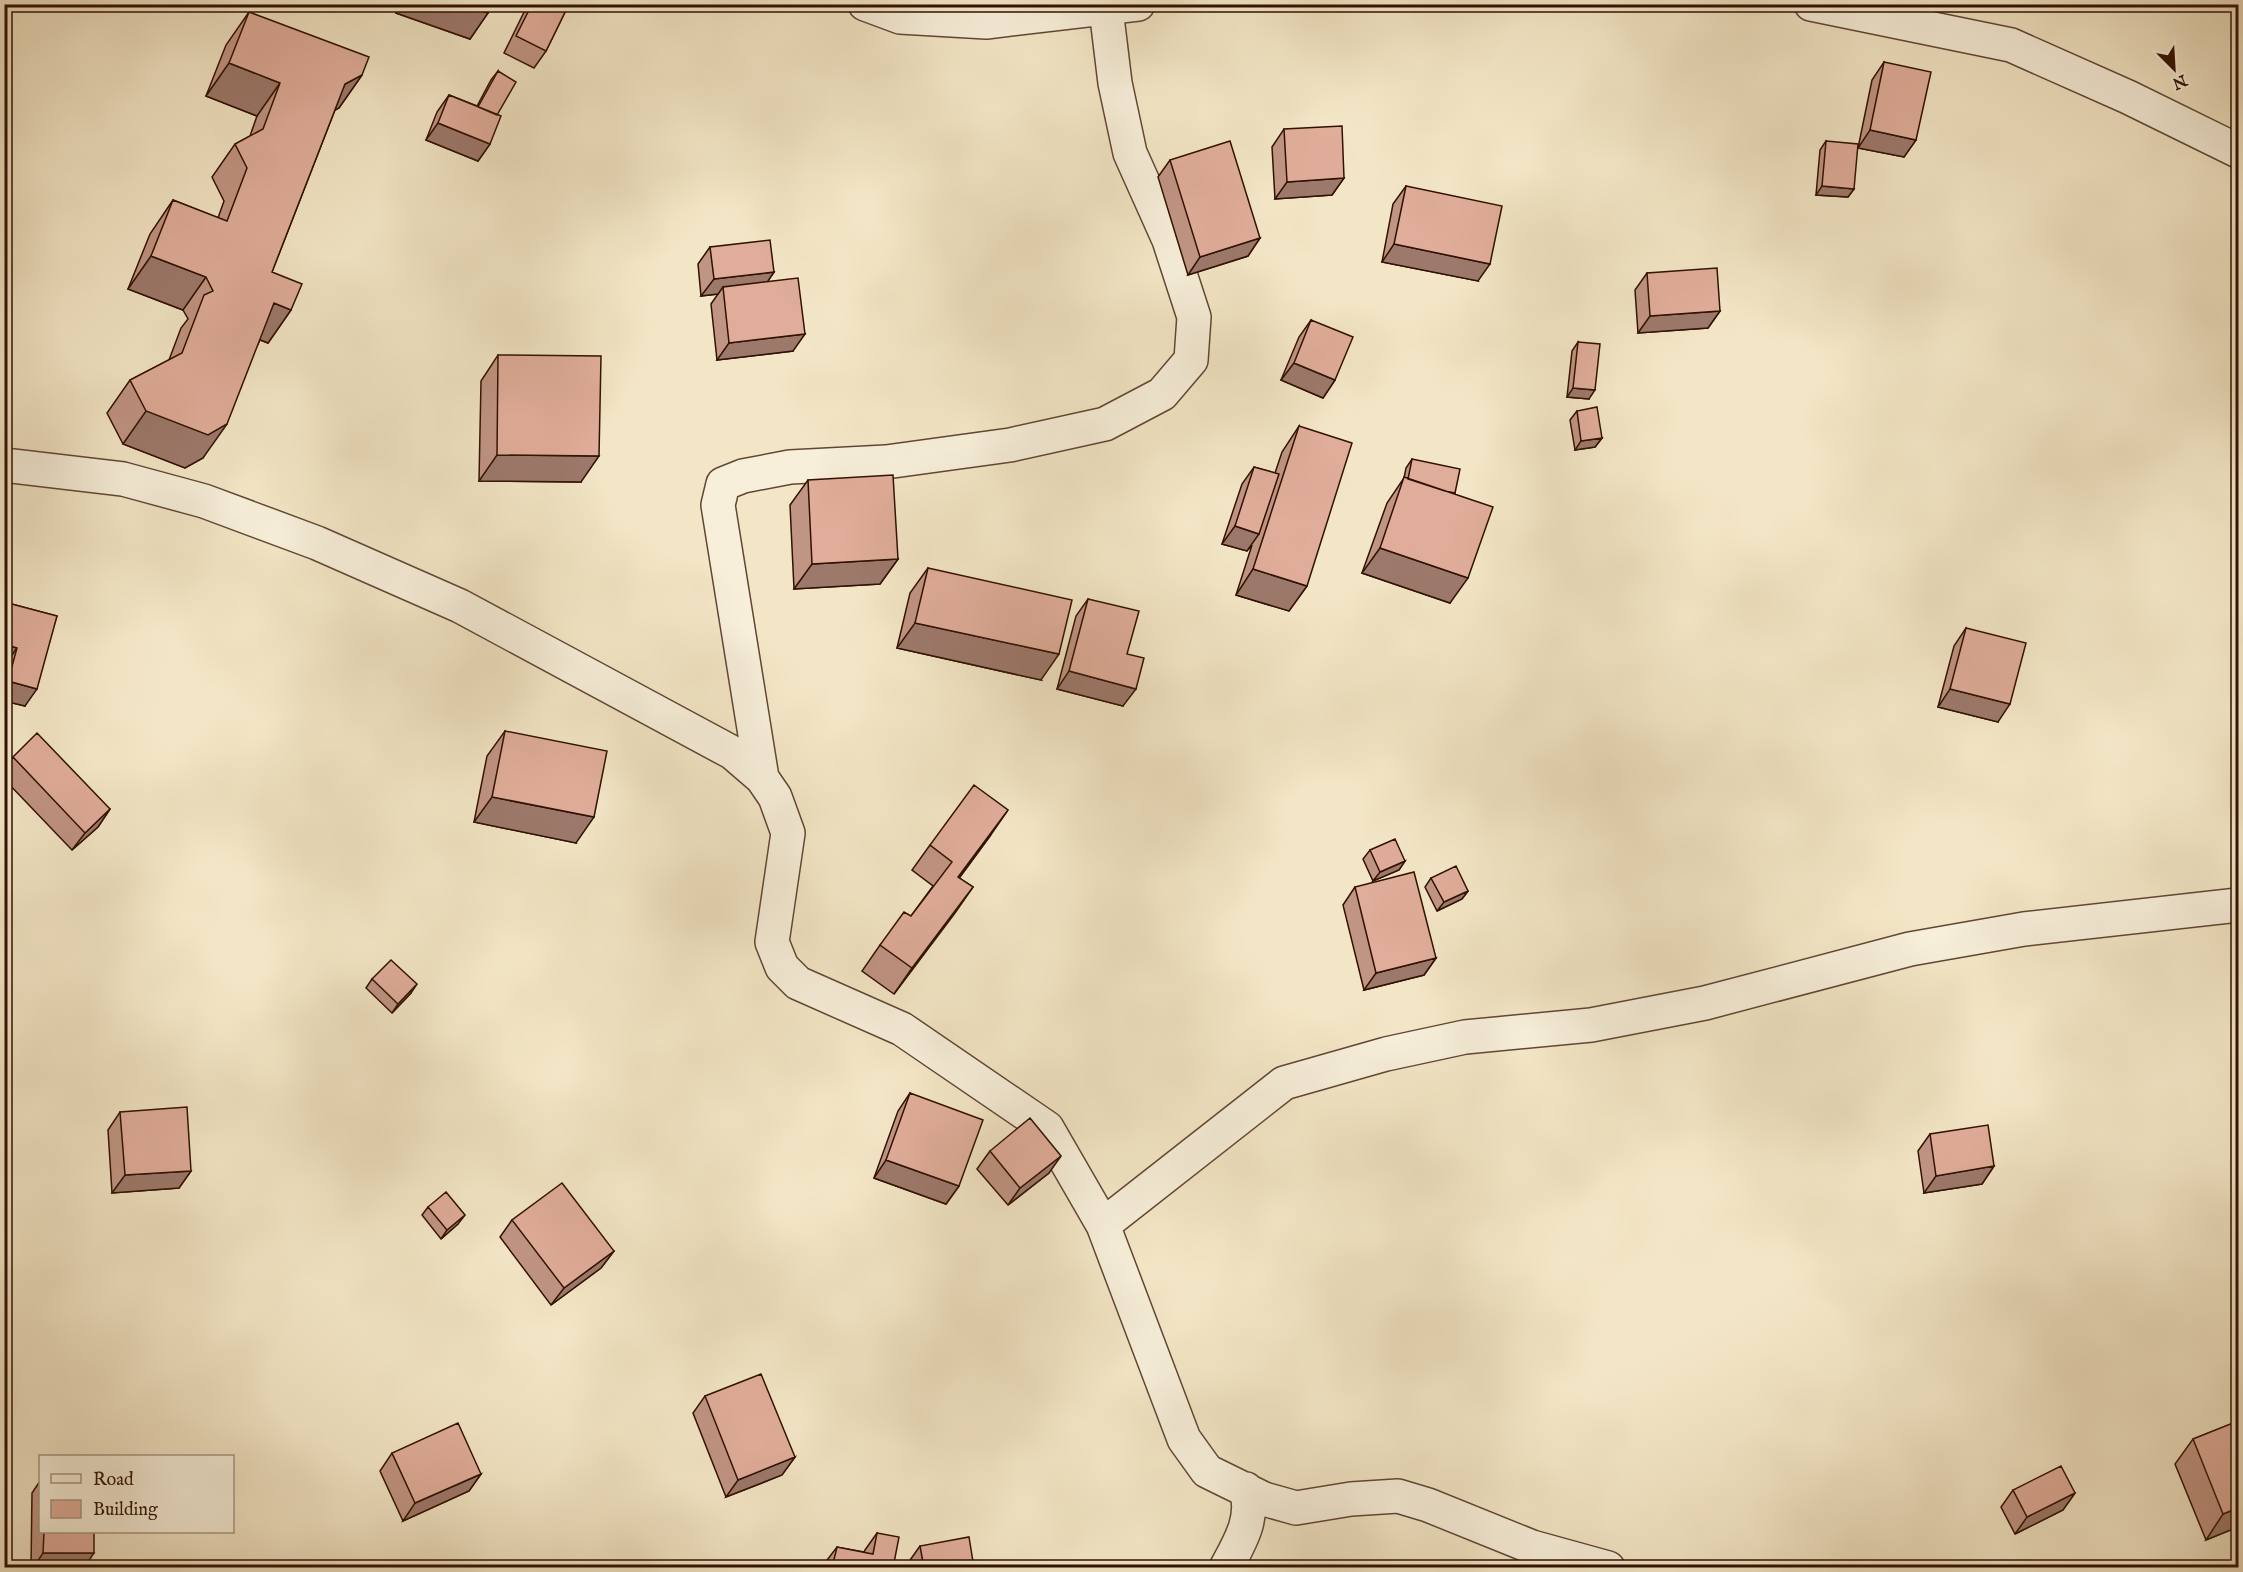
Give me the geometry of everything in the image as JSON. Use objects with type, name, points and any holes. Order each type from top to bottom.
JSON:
[{"type":"street","points":[[865,4],[900,17],[986,22],[1138,4]]},
{"type":"street","points":[[1811,4],[2011,45],[2128,97],[2238,151]]},
{"type":"street","points":[[762,778],[718,505],[723,484],[743,476],[790,467],[897,460],[1010,445],[1105,424],[1162,394],[1191,360],[1194,317],[1169,240],[1130,153],[1114,83],[1106,9]]},
{"type":"street","points":[[4,465],[123,479],[204,501],[317,543],[460,606],[733,753],[762,778],[775,797],[788,833],[772,942],[782,967],[798,983],[902,1029],[1047,1128],[1103,1225],[1184,1439],[1207,1471],[1264,1499],[1296,1508],[1351,1499],[1398,1496],[1428,1505],[1532,1547],[1608,1568]]},
{"type":"street","points":[[1103,1225],[1284,1083],[1386,1054],[1465,1037],[1591,1025],[1694,1005],[1910,949],[2024,929],[2238,905]]},
{"type":"street","points":[[1226,1568],[1245,1534],[1250,1503],[1246,1489]]},
{"type":"building","points":[[462,4],[491,4],[488,13]]},
{"type":"building","points":[[532,4],[569,4],[546,51],[516,36]]},
{"type":"building","points":[[249,12],[369,57],[362,75],[345,84],[272,272],[302,284],[291,310],[274,303],[227,424],[208,435],[146,411],[130,380],[182,353],[204,295],[213,291],[206,277],[151,256],[173,200],[227,221],[247,168],[235,144],[263,129],[280,83],[229,63]]},
{"type":"building","points":[[1884,62],[1931,72],[1916,140],[1870,130]]},
{"type":"building","points":[[498,71],[516,82],[497,115],[478,107]]},
{"type":"building","points":[[449,95],[501,116],[490,144],[438,123]]},
{"type":"building","points":[[1342,126],[1344,178],[1287,182],[1284,129]]},
{"type":"building","points":[[1230,141],[1260,238],[1200,257],[1170,160]]},
{"type":"building","points":[[1826,141],[1858,144],[1854,189],[1822,186]]},
{"type":"building","points":[[1406,186],[1502,206],[1490,264],[1394,244]]},
{"type":"building","points":[[770,240],[774,272],[714,279],[710,247]]},
{"type":"building","points":[[1717,268],[1720,311],[1650,316],[1647,273]]},
{"type":"building","points":[[798,278],[805,334],[729,343],[723,287]]},
{"type":"building","points":[[1311,320],[1353,337],[1335,380],[1294,363]]},
{"type":"building","points":[[1578,342],[1600,344],[1595,390],[1573,388]]},
{"type":"building","points":[[498,355],[601,356],[599,456],[497,455]]},
{"type":"building","points":[[1597,407],[1602,438],[1581,441],[1577,411]]},
{"type":"building","points":[[1299,426],[1352,443],[1307,586],[1253,569]]},
{"type":"building","points":[[1412,459],[1460,469],[1455,493],[1408,479]]},
{"type":"building","points":[[1254,467],[1279,474],[1259,534],[1235,526]]},
{"type":"building","points":[[893,475],[898,559],[812,564],[808,480]]},
{"type":"building","points":[[1404,477],[1493,507],[1468,578],[1380,548]]},
{"type":"building","points":[[928,568],[1072,600],[1059,654],[915,623]]},
{"type":"building","points":[[1088,599],[1139,611],[1127,654],[1144,658],[1136,689],[1069,671]]},
{"type":"building","points":[[4,602],[57,616],[37,689],[8,681],[17,648],[4,644]]},
{"type":"building","points":[[1966,628],[2026,643],[2010,704],[1950,689]]},
{"type":"building","points":[[505,731],[607,751],[594,817],[492,797]]},
{"type":"building","points":[[37,733],[110,809],[85,833],[13,757]]},
{"type":"building","points":[[974,785],[1008,810],[958,877],[973,887],[912,968],[880,945],[904,912],[911,916],[952,862],[930,845]]},
{"type":"building","points":[[1395,839],[1405,861],[1380,872],[1370,850]]},
{"type":"building","points":[[1456,866],[1468,891],[1444,902],[1431,878]]},
{"type":"building","points":[[1414,872],[1436,958],[1376,973],[1355,887]]},
{"type":"building","points":[[391,960],[417,984],[398,1004],[372,979]]},
{"type":"building","points":[[910,1093],[983,1120],[959,1186],[886,1160]]},
{"type":"building","points":[[187,1107],[191,1171],[125,1175],[120,1112]]},
{"type":"building","points":[[1030,1118],[1061,1156],[1020,1188],[990,1151]]},
{"type":"building","points":[[1988,1125],[1994,1166],[1936,1176],[1930,1134]]},
{"type":"building","points":[[562,1183],[614,1251],[564,1288],[512,1220]]},
{"type":"building","points":[[446,1192],[465,1215],[447,1230],[428,1207]]},
{"type":"building","points":[[761,1374],[795,1457],[738,1480],[705,1396]]},
{"type":"building","points":[[2238,1421],[2238,1508],[2223,1514],[2193,1439]]},
{"type":"building","points":[[458,1423],[481,1474],[415,1503],[392,1453]]},
{"type":"building","points":[[2061,1466],[2075,1493],[2027,1517],[2013,1490]]},
{"type":"building","points":[[44,1533],[94,1533],[94,1553],[43,1553]]},
{"type":"building","points":[[877,1533],[899,1537],[893,1568],[869,1565],[868,1568],[832,1568],[837,1547],[873,1554]]},
{"type":"building","points":[[969,1537],[974,1568],[924,1568],[920,1546]]},
{"type":"building","points":[[126,1563],[127,1568],[99,1568]]}]
